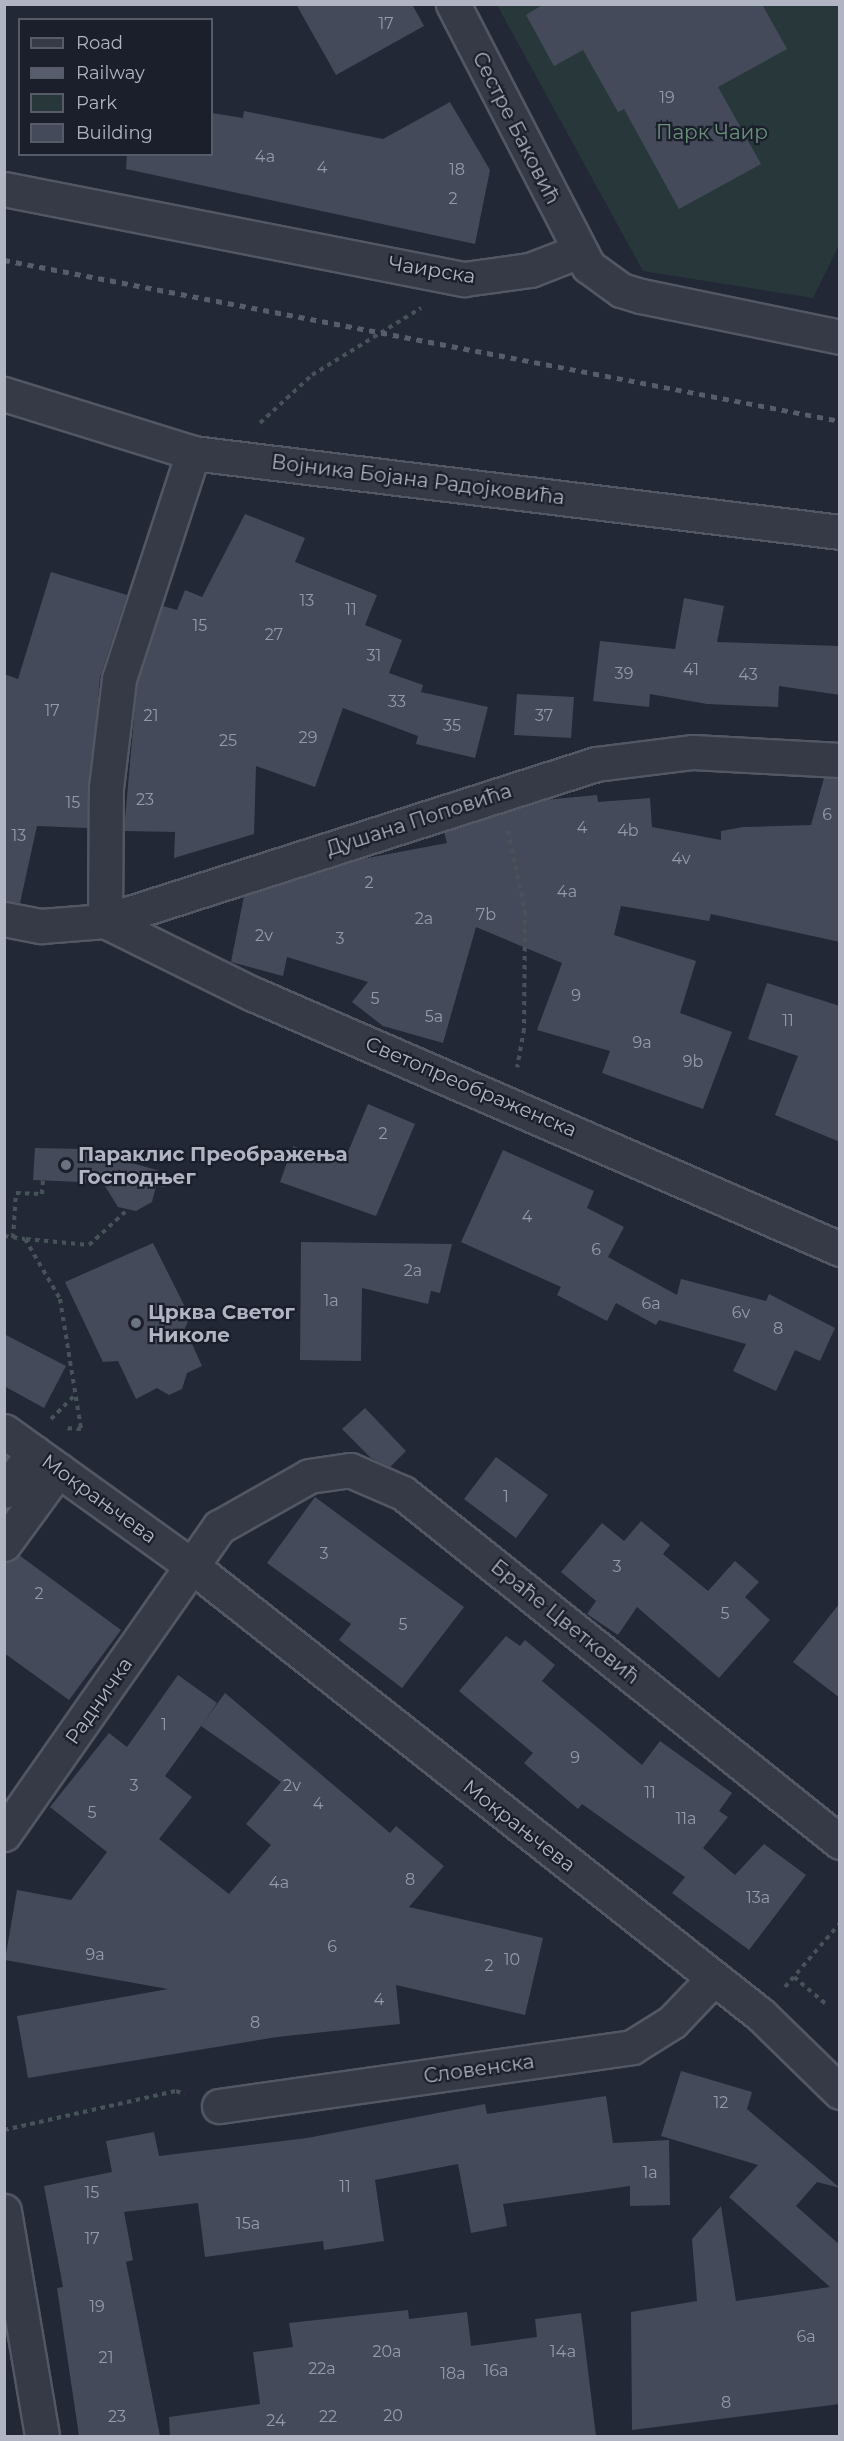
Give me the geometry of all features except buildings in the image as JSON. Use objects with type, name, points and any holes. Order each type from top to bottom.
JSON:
[{"type":"street","name":"Сестре Баковић","points":[[453,4],[579,251]]},
{"type":"street","name":"Чаирска","points":[[4,189],[464,279],[530,270],[579,251]]},
{"type":"street","points":[[579,251],[588,266],[621,290],[840,337]]},
{"type":"street","name":"Војника Бојана Радојковића","points":[[4,394],[193,453],[840,532]]},
{"type":"street","points":[[105,921],[106,788],[119,679],[193,453]]},
{"type":"street","name":"Душана Поповића","points":[[4,919],[41,926],[105,921],[596,764],[693,752],[840,760]]},
{"type":"street","name":"Светопреображенска","points":[[105,921],[253,994],[840,1249]]},
{"type":"street","name":"Мокрањчева","points":[[4,1431],[193,1567],[712,1979],[761,2015],[840,2092]]},
{"type":"street","points":[[4,1491],[46,1461]]},
{"type":"street","points":[[4,1544],[46,1461]]},
{"type":"street","name":"Браће Цветковић","points":[[193,1567],[219,1527],[309,1476],[350,1470],[403,1493],[840,1842]]},
{"type":"street","name":"Радничка","points":[[4,1834],[193,1567]]},
{"type":"street","name":"Словенска","points":[[219,2106],[632,2047],[672,2022],[712,1979]]},
{"type":"street","points":[[4,2211],[42,2436]]},
{"type":"path","points":[[312,375],[464,279]]},
{"type":"path","points":[[500,794],[525,911],[524,1029],[510,1104]]},
{"type":"path","points":[[13,1238],[16,1193],[42,1194],[44,1180]]},
{"type":"path","points":[[4,1236],[89,1245],[125,1212]]},
{"type":"path","points":[[25,1239],[60,1299],[81,1429],[44,1427],[74,1396]]},
{"type":"path","points":[[826,2004],[794,1977],[840,1923]]},
{"type":"path","points":[[4,2130],[176,2091],[219,2106]]},
{"type":"green space","name":"Парк Чаир","points":[[497,5],[839,5],[839,245],[813,298],[643,271]]},
{"type":"railway","points":[[4,260],[840,421]]},
{"type":"place","name":"Параклис Преображења Господњег","points":[[66,1165]]},
{"type":"place","name":"Црква Светог Николе","points":[[136,1323]]}]
